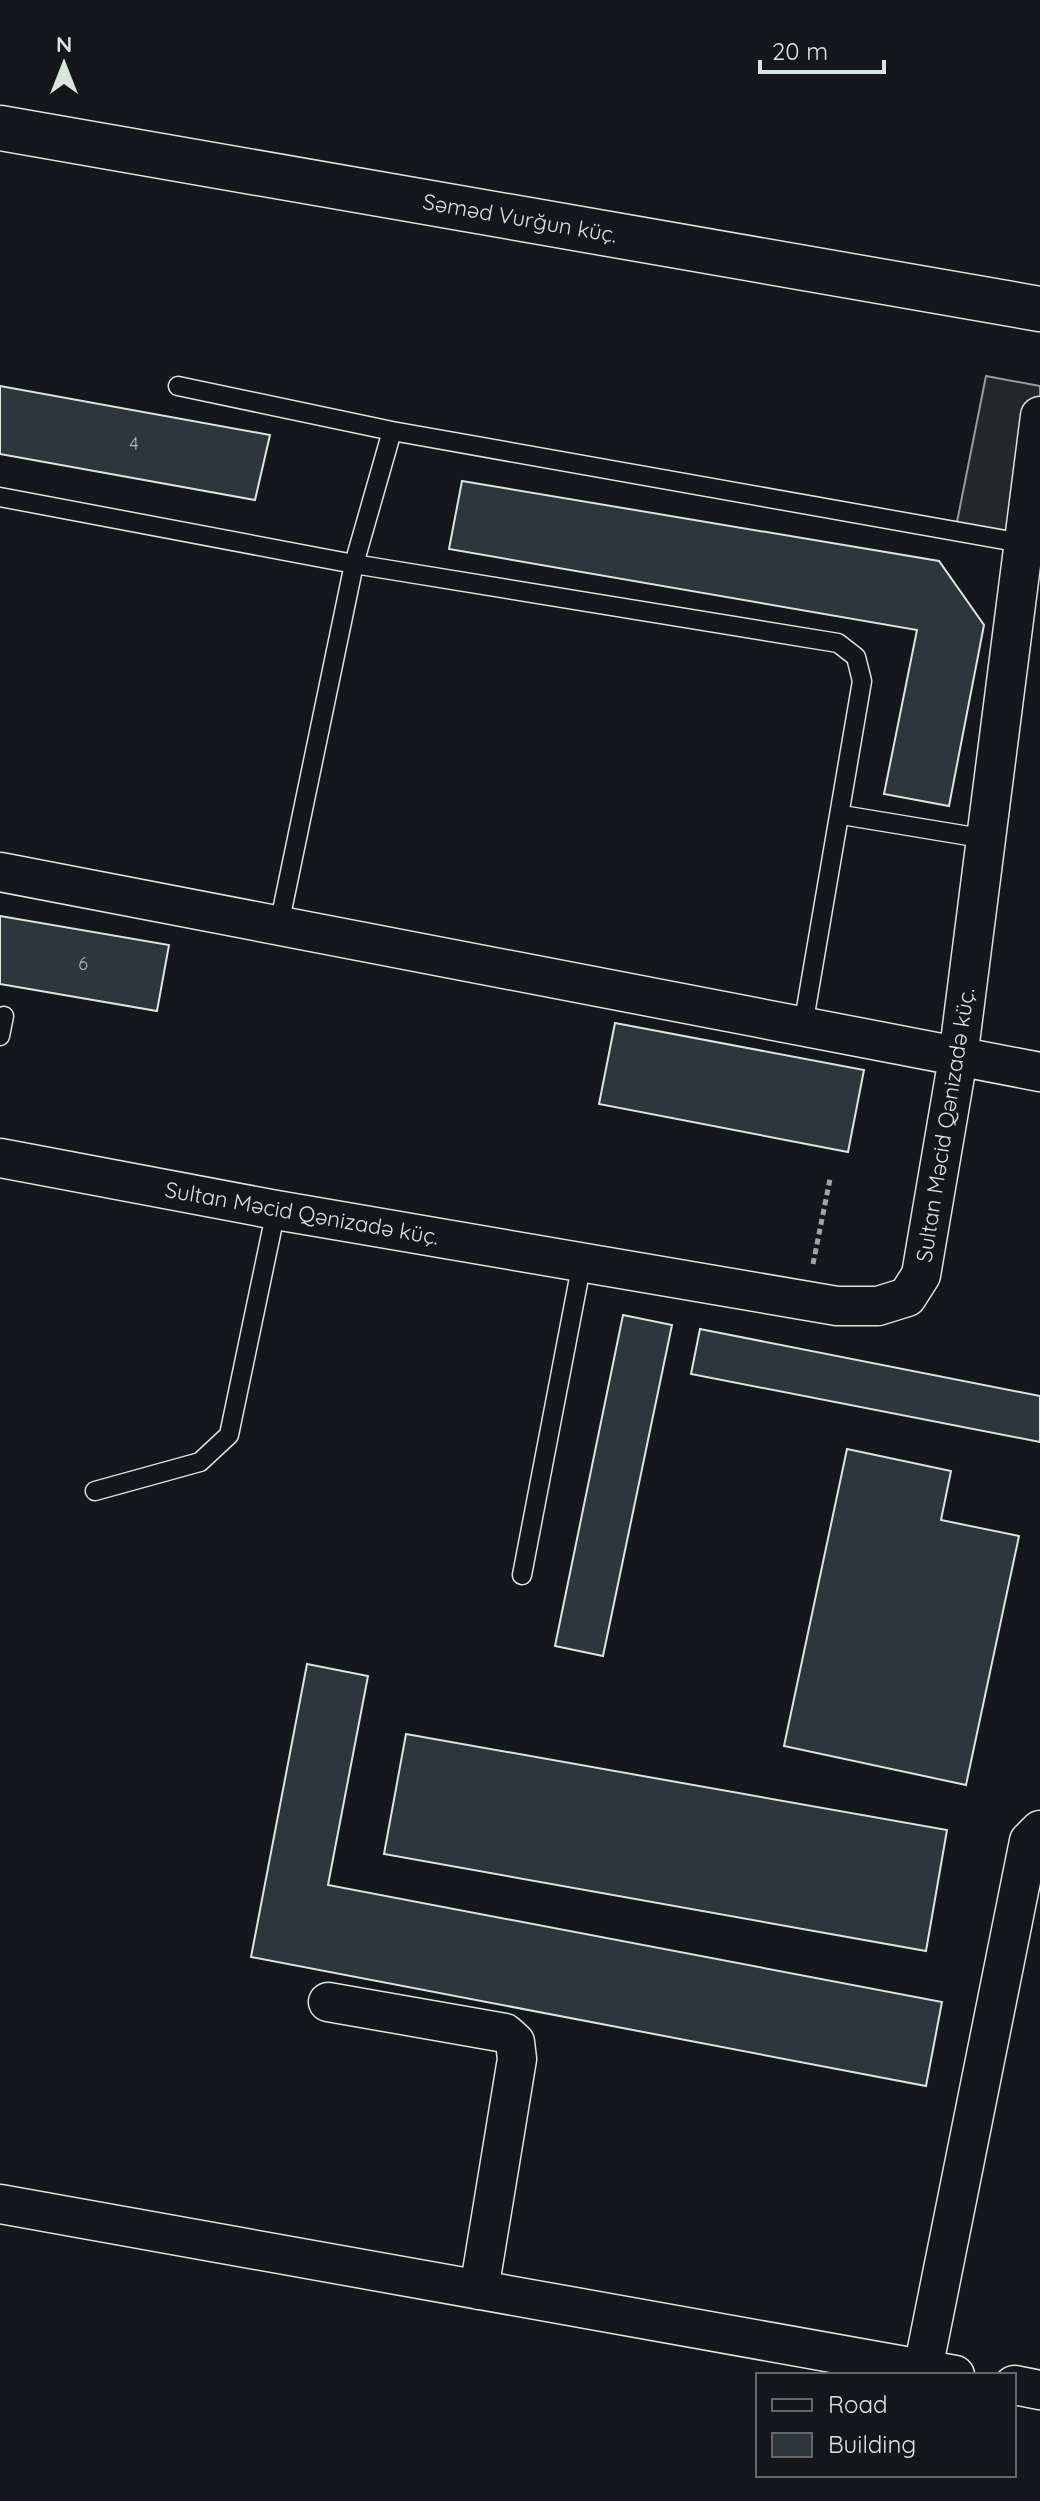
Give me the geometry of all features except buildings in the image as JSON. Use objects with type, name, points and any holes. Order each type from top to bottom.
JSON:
[{"type":"main road","name":"Səməd Vurğun küç.","points":[[0,128],[1040,309]]},
{"type":"street","name":"Sultan Məcid Qənizadə küç.","points":[[0,1158],[276,1210],[837,1306],[878,1306],[907,1297],[921,1275],[958,1058],[1040,416]]},
{"type":"street","points":[[0,872],[1040,1072]]},
{"type":"street","points":[[0,2204],[939,2372],[1029,1841],[1040,1830]]},
{"type":"street","points":[[328,2002],[505,2033],[515,2042],[517,2059],[479,2290]]},
{"type":"street","points":[[1016,2385],[1040,2390]]},
{"type":"lane","points":[[178,386],[392,431],[1022,543]]},
{"type":"lane","points":[[279,925],[354,564],[392,431]]},
{"type":"lane","points":[[0,497],[354,564],[838,643],[856,657],[862,681],[842,815],[803,1026]]},
{"type":"lane","points":[[842,815],[987,839]]},
{"type":"lane","points":[[0,1036],[4,1016]]},
{"type":"lane","points":[[95,1491],[200,1462],[229,1435],[276,1210]]},
{"type":"lane","points":[[522,1575],[582,1262]]},
{"type":"path","points":[[805,1301],[830,1179]]},
{"type":"shaded area","points":[[986,376],[1040,386],[1040,416],[1022,543],[955,532]]}]
